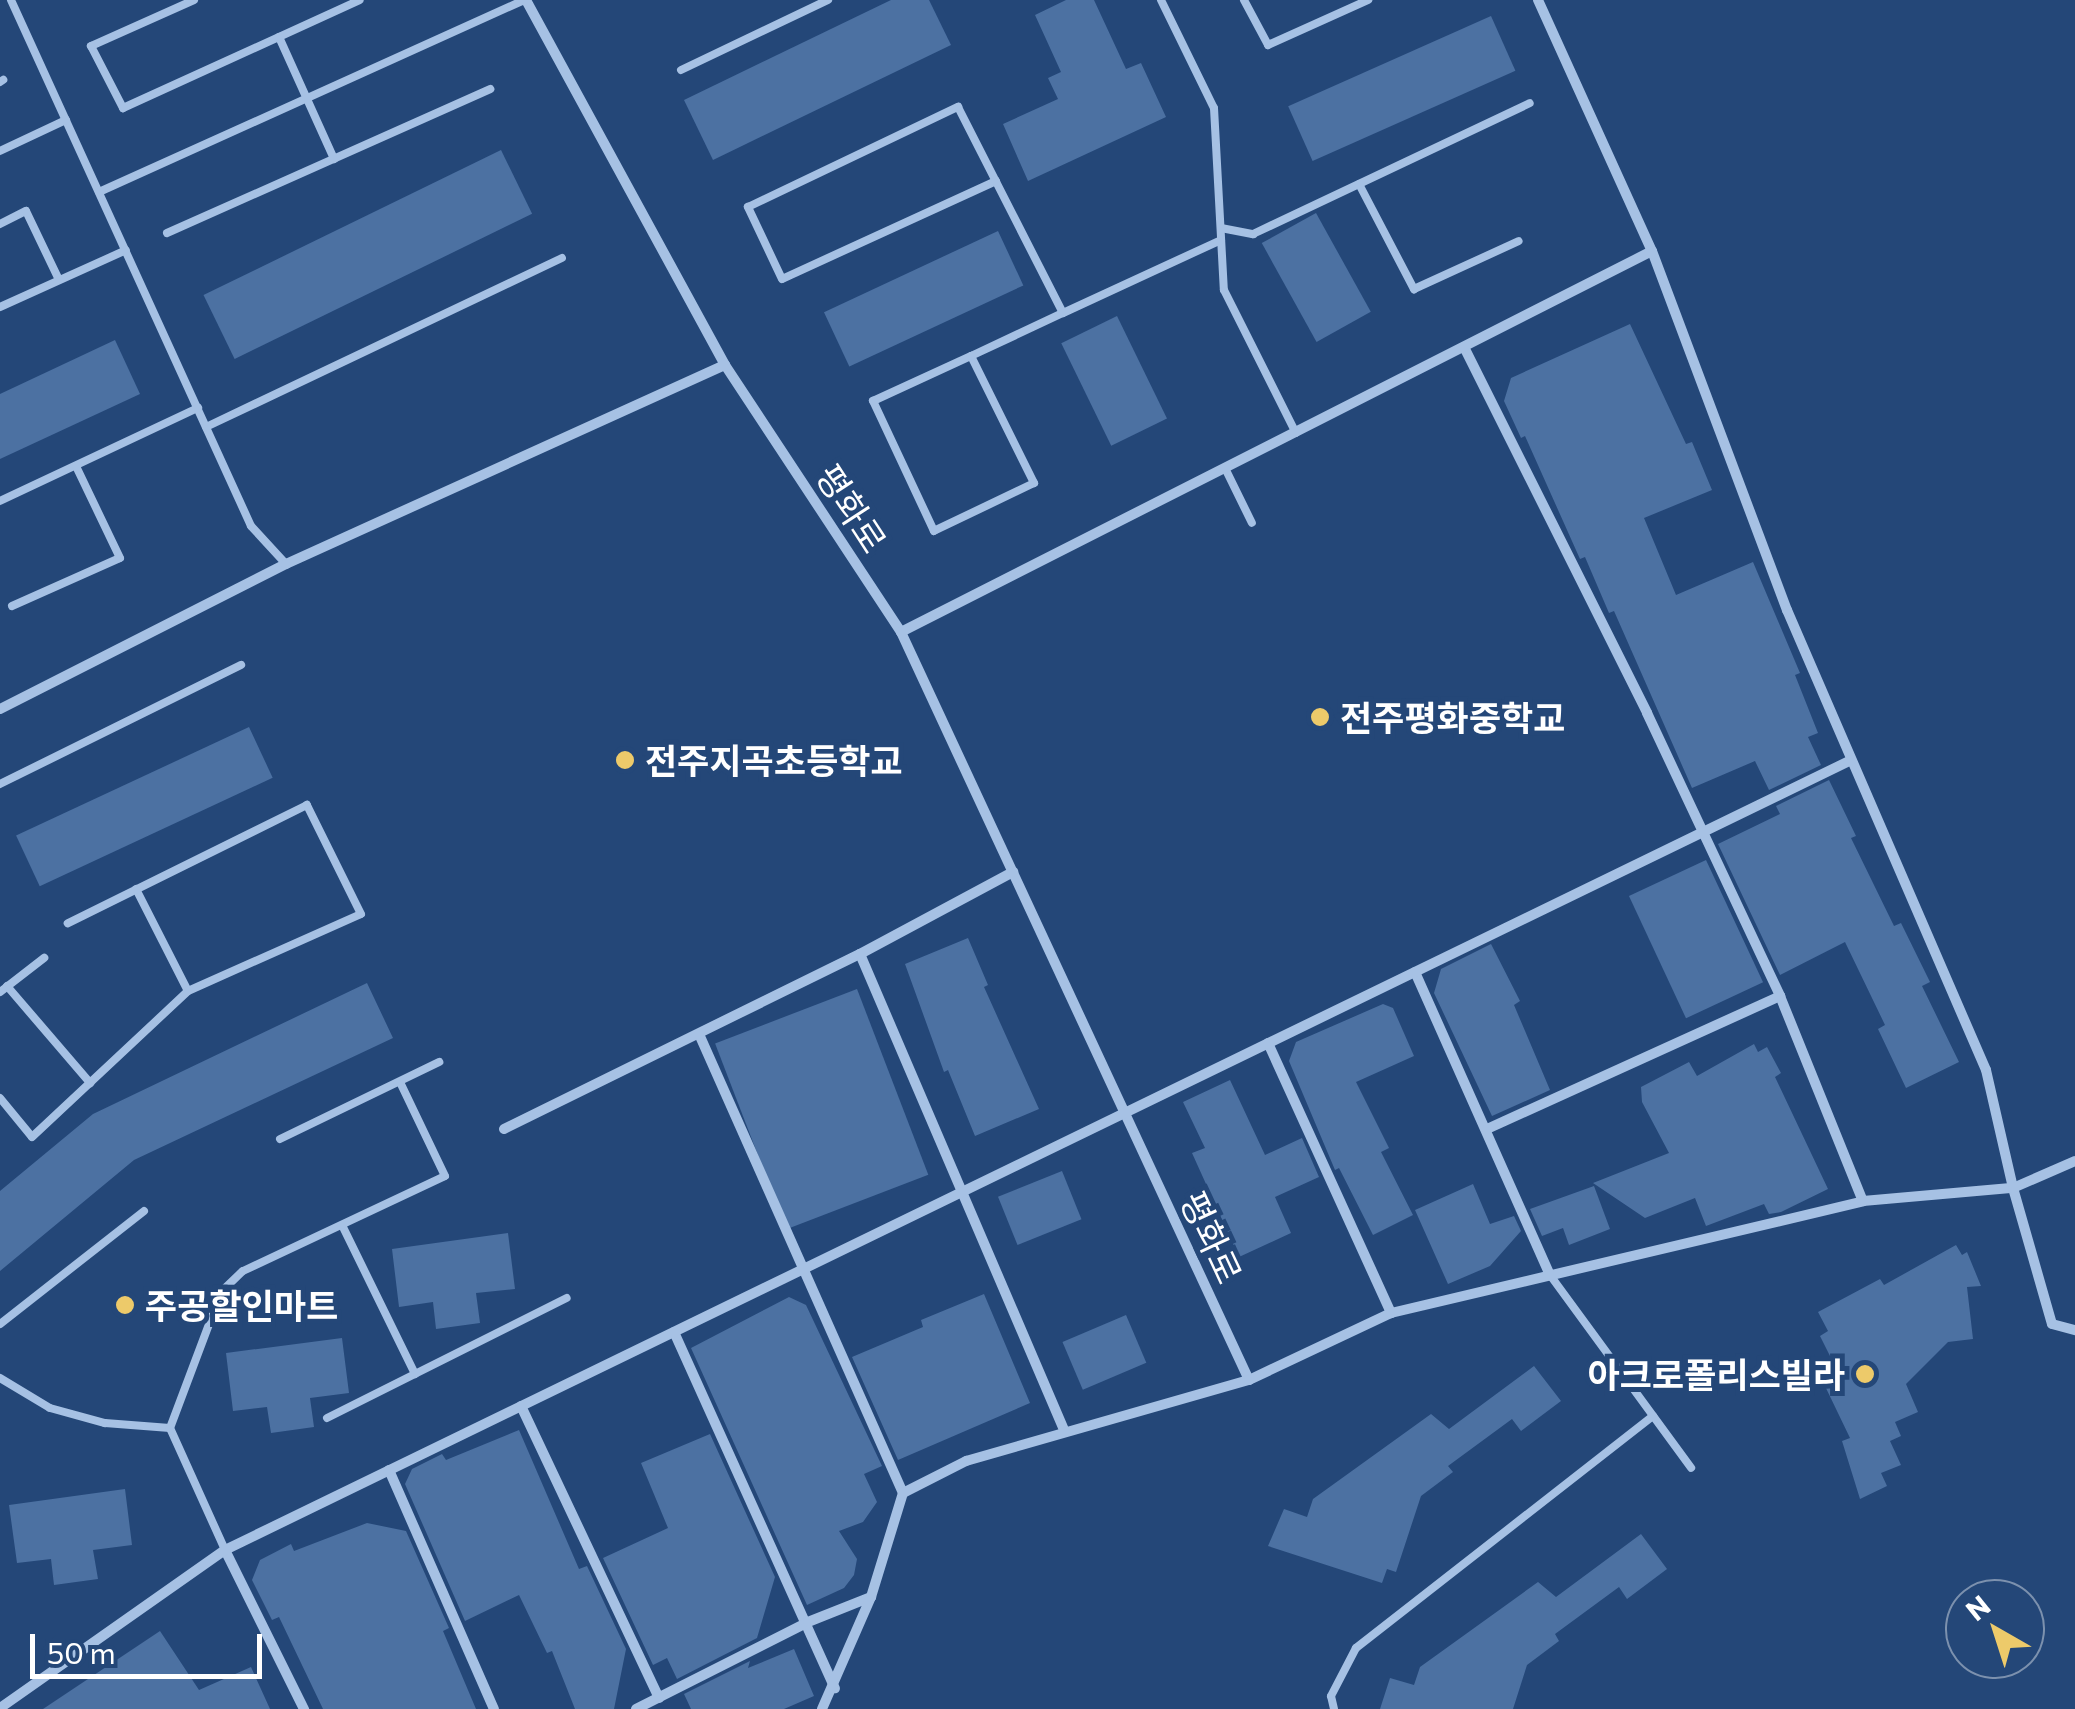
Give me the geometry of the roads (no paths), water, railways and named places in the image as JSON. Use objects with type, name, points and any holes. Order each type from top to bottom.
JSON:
[{"type":"street","name":"평화로","points":[[525,0],[725,365],[901,632],[1249,1380]]},
{"type":"street","points":[[1538,0],[1652,251],[1787,610],[1986,1070],[2013,1188],[2052,1324],[2075,1330]]},
{"type":"street","points":[[901,632],[1652,251]]},
{"type":"street","points":[[1464,347],[1780,996],[1864,1201]]},
{"type":"street","points":[[0,709],[286,564],[725,365]]},
{"type":"street","points":[[0,1708],[225,1550],[1852,760]]},
{"type":"street","points":[[504,1129],[860,954],[1013,872]]},
{"type":"street","points":[[860,954],[1065,1432]]},
{"type":"street","points":[[1415,972],[1550,1274]]},
{"type":"street","points":[[1487,1128],[1780,996]]},
{"type":"street","points":[[699,1034],[903,1493],[871,1598],[835,1688],[822,1709]]},
{"type":"street","points":[[1268,1043],[1390,1314]]},
{"type":"street","points":[[903,1493],[966,1461],[1249,1380],[1390,1314],[1864,1201],[2013,1188],[2075,1161]]},
{"type":"street","points":[[674,1332],[835,1688]]},
{"type":"street","points":[[521,1406],[659,1698]]},
{"type":"street","points":[[389,1470],[494,1709]]},
{"type":"street","points":[[225,1550],[304,1709]]},
{"type":"street","points":[[636,1709],[808,1622],[871,1598]]},
{"type":"lane","points":[[11,0],[251,526],[286,564]]},
{"type":"lane","points":[[194,0],[92,46],[123,108],[360,0]]},
{"type":"lane","points":[[99,192],[525,0]]},
{"type":"lane","points":[[681,70],[828,0]]},
{"type":"lane","points":[[1161,0],[1214,108],[1224,290],[1296,433]]},
{"type":"lane","points":[[1244,0],[1268,45],[1368,0]]},
{"type":"lane","points":[[279,37],[334,159]]},
{"type":"lane","points":[[168,233],[490,88]]},
{"type":"lane","points":[[1221,228],[1254,234],[1530,103]]},
{"type":"lane","points":[[996,181],[782,279],[748,207],[958,107],[996,181],[1063,314]]},
{"type":"lane","points":[[0,151],[66,120]]},
{"type":"lane","points":[[1359,184],[1414,288],[1519,242]]},
{"type":"lane","points":[[0,224],[26,211],[60,280]]},
{"type":"lane","points":[[970,356],[1034,483],[934,531],[873,401],[970,356],[1063,314],[1222,240]]},
{"type":"lane","points":[[0,306],[126,250]]},
{"type":"lane","points":[[206,427],[562,258]]},
{"type":"lane","points":[[0,502],[198,408]]},
{"type":"lane","points":[[12,606],[120,558],[76,466]]},
{"type":"lane","points":[[1225,468],[1252,524]]},
{"type":"lane","points":[[0,784],[241,664]]},
{"type":"lane","points":[[0,1098],[32,1137],[188,991],[360,914],[308,805],[68,923]]},
{"type":"lane","points":[[136,890],[188,991]]},
{"type":"lane","points":[[44,958],[4,989],[90,1083]]},
{"type":"lane","points":[[280,1139],[401,1084],[439,1062]]},
{"type":"lane","points":[[225,1550],[170,1428],[221,1292],[244,1271],[445,1176],[401,1084]]},
{"type":"lane","points":[[0,1324],[144,1211]]},
{"type":"lane","points":[[342,1225],[414,1374]]},
{"type":"lane","points":[[1550,1274],[1690,1468]]},
{"type":"lane","points":[[328,1418],[566,1298]]},
{"type":"lane","points":[[0,1378],[50,1408],[106,1423],[170,1428]]},
{"type":"lane","points":[[1334,1709],[1331,1696],[1356,1648],[1653,1416]]},
{"type":"place","name":"전주평화중학교","points":[[1320,717]]},
{"type":"place","name":"전주지곡초등학교","points":[[625,760]]},
{"type":"place","name":"주공할인마트","points":[[125,1305]]},
{"type":"place","name":"아크로폴리스빌라","points":[[1865,1374]]}]
